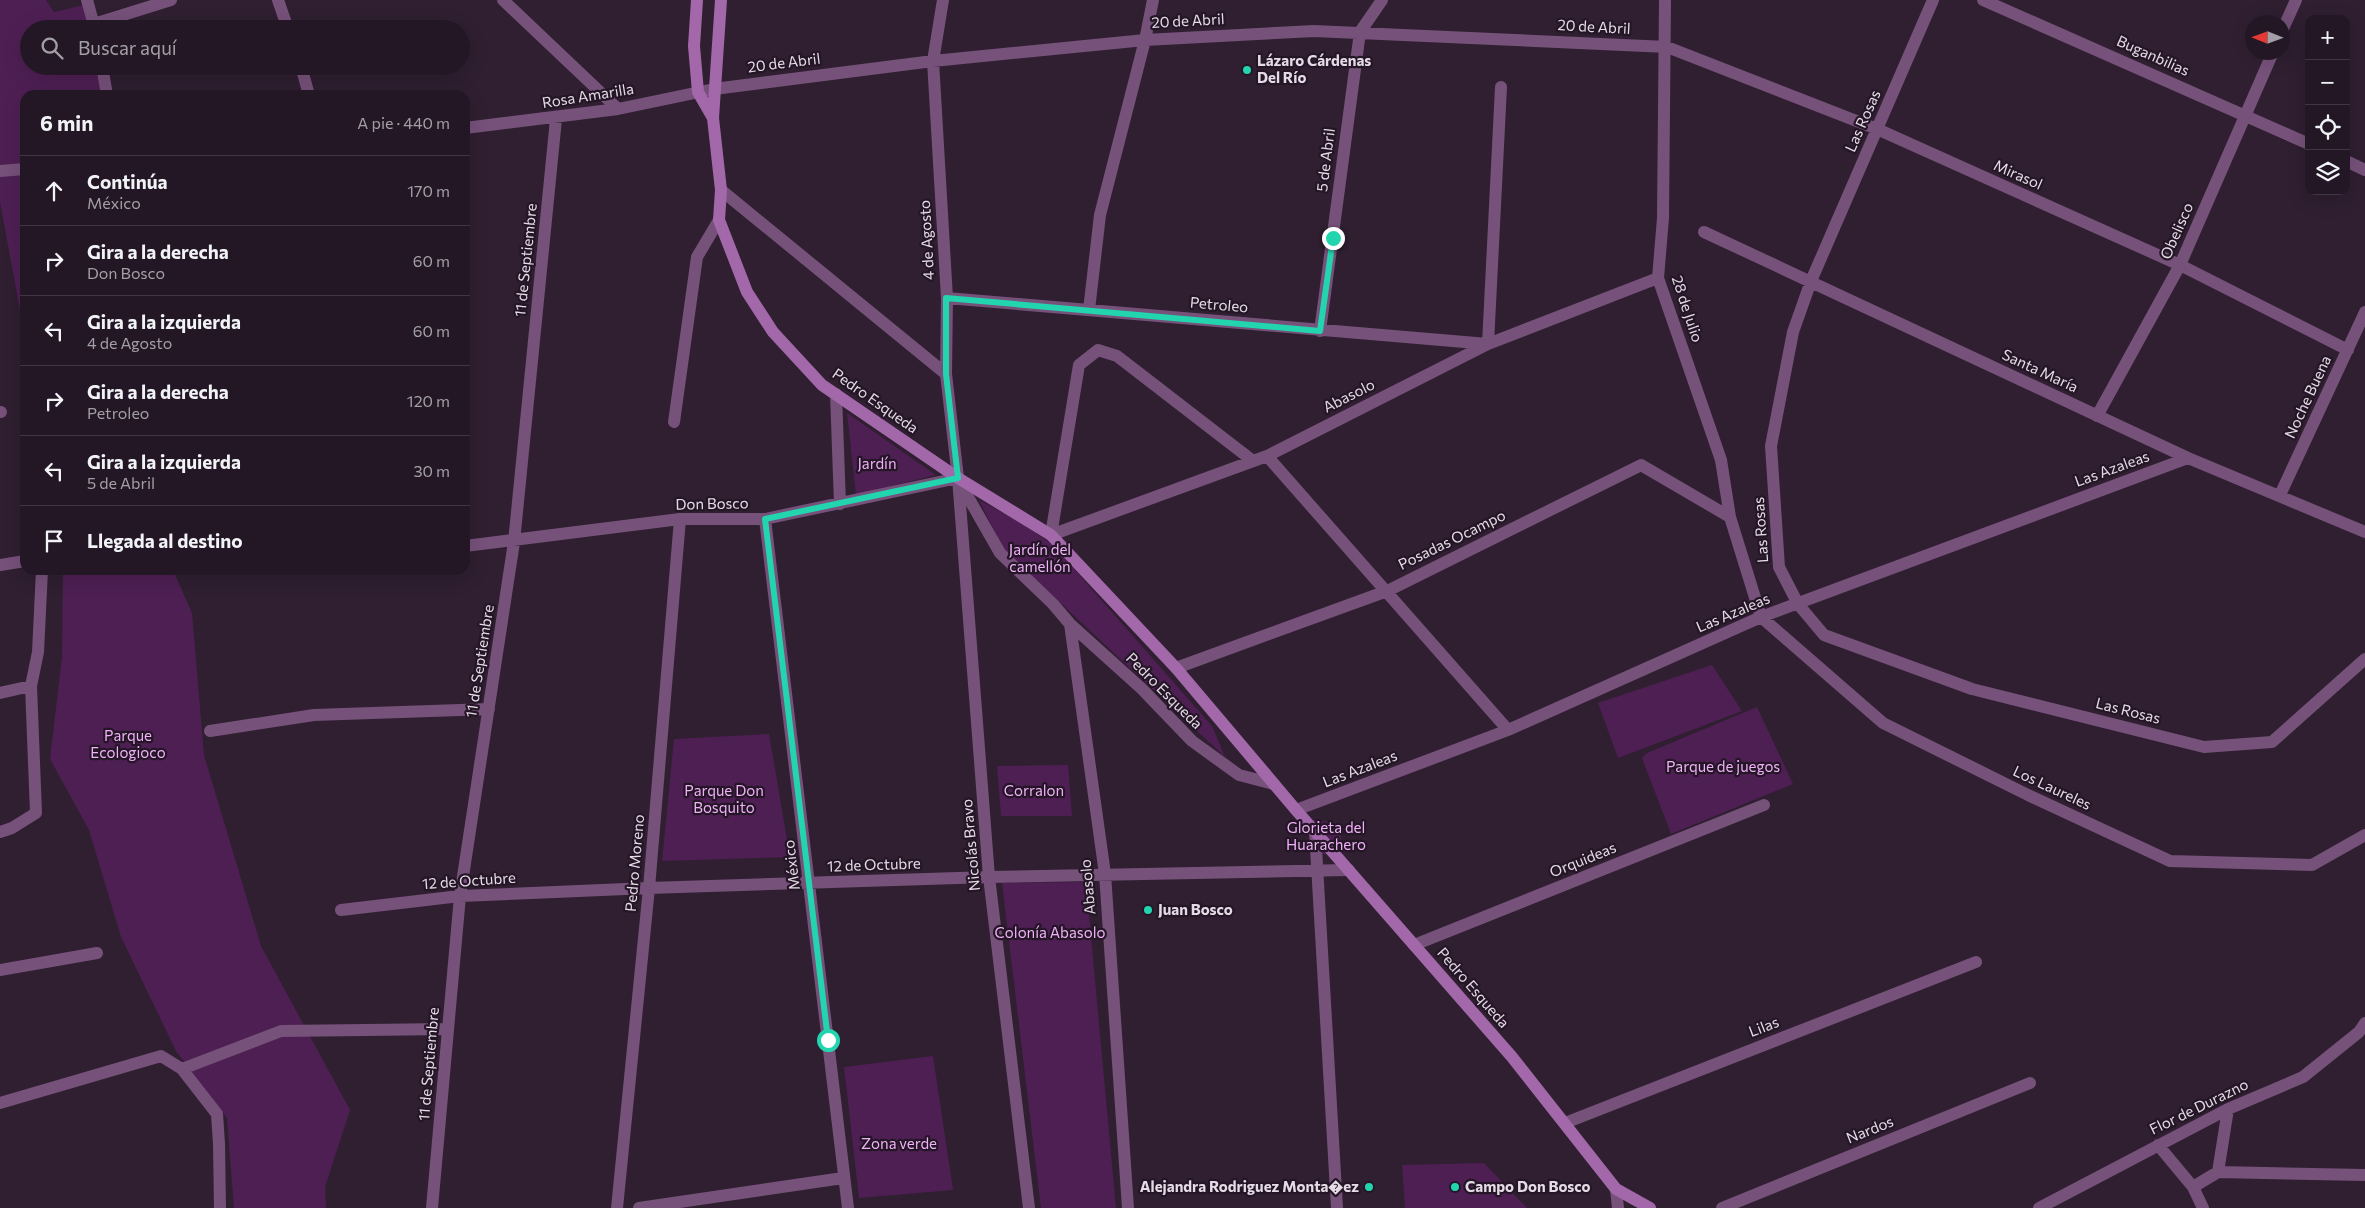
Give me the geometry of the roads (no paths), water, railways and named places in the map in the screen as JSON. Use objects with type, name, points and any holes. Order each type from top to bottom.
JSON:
[{"type":"street","points":[[87,0],[93,20]]},
{"type":"street","points":[[113,20],[171,0]]},
{"type":"street","points":[[278,0],[285,20]]},
{"type":"street","points":[[503,0],[618,109]]},
{"type":"street","name":"Pedro Esqueda","points":[[697,0],[694,46],[698,92],[713,118]]},
{"type":"street","name":"Pedro Esqueda","points":[[721,0],[713,118],[721,190],[720,220],[747,292],[773,332],[822,385],[958,478],[1051,534],[1176,668],[1296,810],[1512,1057],[1616,1189],[1650,1208]]},
{"type":"street","name":"4 de Agosto","points":[[943,0],[933,61],[946,298],[946,374],[958,478]]},
{"type":"street","points":[[1089,310],[1100,215],[1145,40],[1153,0]]},
{"type":"street","name":"5 de Abril","points":[[1320,331],[1360,32],[1382,0]]},
{"type":"street","name":"28 de Julio","points":[[1665,0],[1667,47],[1663,218],[1658,278],[1721,460],[1730,517],[1761,617]]},
{"type":"street","name":"Las Rosas","points":[[1933,0],[1811,281],[1793,332],[1771,446],[1778,567],[1798,604],[1824,635],[1972,689],[2204,747],[2272,742],[2365,659]]},
{"type":"street","name":"Buganbilias","points":[[1983,0],[2246,114],[2305,142]]},
{"type":"street","points":[[2289,15],[2296,0]]},
{"type":"street","name":"20 de Abril","points":[[714,89],[933,61],[1145,40],[1314,31],[1667,47]]},
{"type":"street","name":"Mirasol","points":[[1667,47],[1876,129],[2180,265],[2348,350]]},
{"type":"street","name":"Obelisco","points":[[2096,416],[2180,265],[2270,60]]},
{"type":"street","points":[[104,75],[106,90]]},
{"type":"street","points":[[303,75],[308,90]]},
{"type":"street","points":[[1488,344],[1501,87]]},
{"type":"street","name":"Rosa Amarilla","points":[[470,127],[618,109],[714,89]]},
{"type":"street","name":"11 de Septiembre","points":[[432,1208],[460,896],[514,542],[556,118]]},
{"type":"street","points":[[2350,163],[2365,170]]},
{"type":"street","points":[[0,171],[20,169]]},
{"type":"street","points":[[721,190],[946,374]]},
{"type":"street","points":[[674,422],[697,257],[720,220]]},
{"type":"street","name":"Santa María","points":[[1704,232],[2188,458],[2365,532]]},
{"type":"street","name":"Abasolo","points":[[1051,534],[1267,456],[1488,344],[1658,278]]},
{"type":"street","name":"Petroleo","points":[[946,298],[1488,344]]},
{"type":"street","name":"Noche Buena","points":[[2280,495],[2365,312]]},
{"type":"street","points":[[1051,534],[1079,365],[1098,350],[1117,356],[1253,461]]},
{"type":"street","points":[[836,394],[840,504]]},
{"type":"street","points":[[1267,456],[1508,730]]},
{"type":"street","name":"Las Azaleas","points":[[1296,810],[1508,730],[1761,617],[2188,458]]},
{"type":"street","name":"Posadas Ocampo","points":[[1176,668],[1387,591],[1641,465],[1730,517]]},
{"type":"street","name":"Pedro Esqueda","points":[[958,478],[1000,553],[1053,604],[1070,624],[1142,689],[1192,741],[1239,775],[1274,784]]},
{"type":"street","name":"Don Bosco","points":[[470,546],[514,542],[680,519],[765,519],[958,478]]},
{"type":"street","name":"Nicolás Bravo","points":[[958,478],[989,877],[1029,1208]]},
{"type":"street","name":"Pedro Moreno","points":[[616,1208],[649,888],[680,519]]},
{"type":"street","name":"México","points":[[765,519],[848,1208]]},
{"type":"street","points":[[0,565],[20,562]]},
{"type":"street","points":[[0,832],[12,828],[36,813],[31,686],[38,652],[42,575]]},
{"type":"street","name":"Los Laureles","points":[[1761,617],[1883,723],[2028,795],[2170,861],[2312,865],[2365,835]]},
{"type":"street","name":"Abasolo","points":[[1070,624],[1105,874],[1128,1208]]},
{"type":"street","points":[[0,693],[31,686]]},
{"type":"street","points":[[210,731],[314,715],[489,709]]},
{"type":"street","name":"Orquideas","points":[[1414,945],[1764,804]]},
{"type":"street","points":[[1315,831],[1337,1208]]},
{"type":"street","name":"12 de Octubre","points":[[341,910],[460,896],[649,888],[1105,874],[1349,870]]},
{"type":"street","points":[[0,970],[97,953]]},
{"type":"street","name":"Lilas","points":[[1564,1123],[1976,962]]},
{"type":"street","name":"Flor de Durazno","points":[[2038,1208],[2228,1109],[2303,1077],[2359,1032],[2365,1024]]},
{"type":"street","points":[[182,1069],[281,1031],[448,1029]]},
{"type":"street","points":[[0,1103],[161,1056],[182,1069],[217,1114],[220,1208]]},
{"type":"street","name":"Nardos","points":[[1722,1208],[2030,1083]]},
{"type":"street","points":[[2218,1172],[2228,1109]]},
{"type":"street","points":[[2158,1145],[2193,1187],[2203,1208]]},
{"type":"street","points":[[2193,1187],[2218,1172],[2365,1175]]},
{"type":"street","points":[[639,1208],[844,1178]]},
{"type":"street","points":[[1616,1189],[1618,1208]]},
{"type":"place","name":"Lázaro Cárdenas Del Río","points":[[1247,70]]},
{"type":"place","name":"Juan Bosco","points":[[1148,910]]},
{"type":"place","name":"Alejandra Rodriguez Monta�ez","points":[[1369,1187]]},
{"type":"place","name":"Campo Don Bosco","points":[[1455,1187]]},
{"type":"park label","name":"Jardín","points":[[877,464]]},
{"type":"park label","name":"Jardín del camellón","points":[[1040,558]]},
{"type":"park label","name":"Parque Ecologioco","points":[[128,744]]},
{"type":"park label","name":"Parque de juegos","points":[[1723,767]]},
{"type":"park label","name":"Corralon","points":[[1034,791]]},
{"type":"park label","name":"Parque Don Bosquito","points":[[724,800]]},
{"type":"park label","name":"Glorieta del Huarachero","points":[[1326,836]]},
{"type":"park label","name":"Colonía Abasolo","points":[[1050,933]]},
{"type":"park label","name":"Zona verde","points":[[899,1144]]}]
